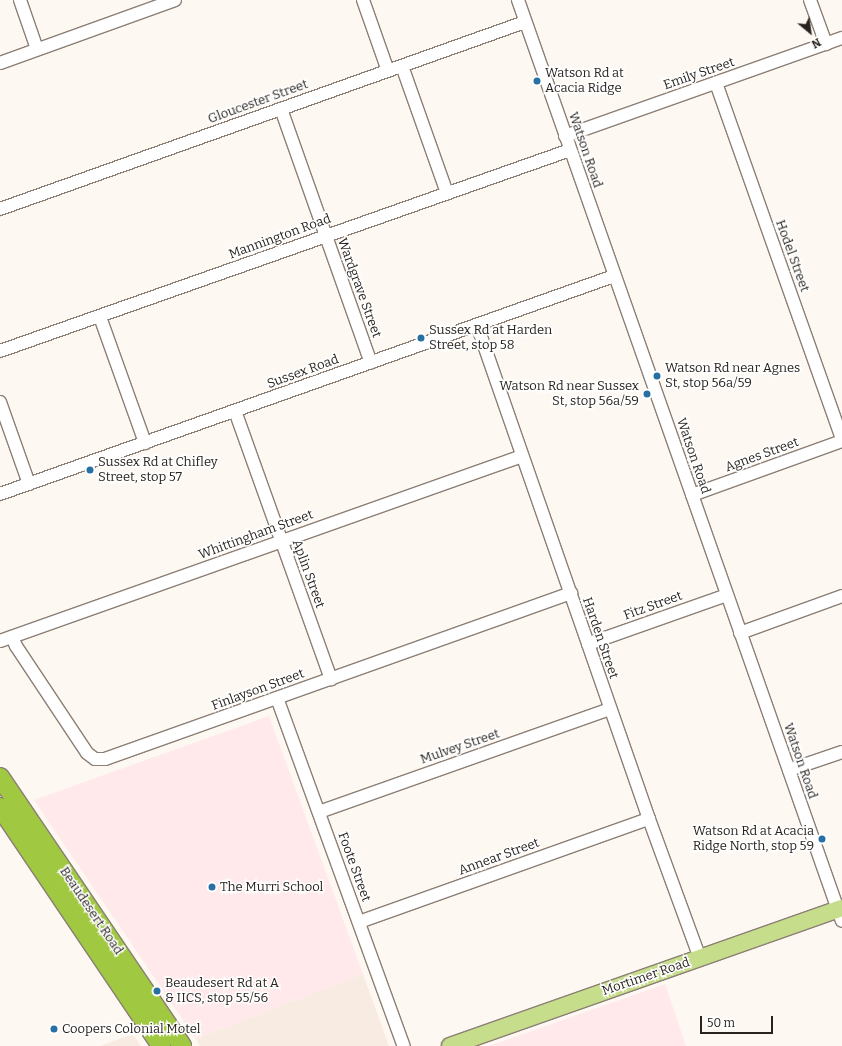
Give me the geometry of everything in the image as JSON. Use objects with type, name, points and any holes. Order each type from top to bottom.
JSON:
[{"type":"highway","name":"Beaudesert Road","points":[[0,776],[182,1046]]},
{"type":"highway","name":"Beaudesert Road","points":[[0,807],[161,1046]]},
{"type":"main road","name":"Mortimer Road","points":[[450,1046],[700,958],[841,913]]},
{"type":"street","points":[[20,0],[37,49]]},
{"type":"street","points":[[0,63],[175,0]]},
{"type":"street","points":[[363,0],[388,71]]},
{"type":"street","name":"Watson Road","points":[[518,0],[740,633],[841,913]]},
{"type":"street","points":[[810,0],[826,44]]},
{"type":"street","name":"Gloucester Street","points":[[0,209],[525,22]]},
{"type":"street","name":"Emily Street","points":[[565,136],[842,38]]},
{"type":"street","points":[[402,66],[447,193]]},
{"type":"street","name":"Hodel Street","points":[[716,83],[842,440]]},
{"type":"street","name":"Wardgrave Street","points":[[281,109],[371,363]]},
{"type":"street","name":"Mannington Road","points":[[0,351],[570,150]]},
{"type":"street","name":"Sussex Road","points":[[0,494],[614,276]]},
{"type":"street","points":[[100,317],[145,443]]},
{"type":"street","name":"Harden Street","points":[[476,325],[571,593],[610,709],[700,958]]},
{"type":"street","points":[[0,402],[29,484]]},
{"type":"street","name":"Aplin Street","points":[[235,411],[331,679]]},
{"type":"street","name":"Agnes Street","points":[[692,495],[842,440]]},
{"type":"street","name":"Whittingham Street","points":[[0,641],[522,456]]},
{"type":"street","name":"Finlayson Street","points":[[12,637],[87,753],[95,759],[105,760],[571,593]]},
{"type":"street","name":"Fitz Street","points":[[588,644],[727,595]]},
{"type":"street","points":[[740,633],[842,596]]},
{"type":"street","name":"Foote Street","points":[[277,698],[404,1046]]},
{"type":"street","name":"Mulvey Street","points":[[319,812],[610,709]]},
{"type":"street","points":[[789,770],[842,752]]},
{"type":"street","name":"Annear Street","points":[[359,922],[649,819]]},
{"type":"shaded area","name":"The Murri School","points":[[269,716],[363,974],[196,1039],[34,800]]},
{"type":"shaded area","points":[[363,974],[389,1046],[200,1046],[196,1039]]},
{"type":"shaded area","points":[[665,984],[686,1046],[489,1046]]},
{"type":"shaded area","points":[[133,1034],[141,1046],[100,1046]]},
{"type":"place","name":"Watson Rd at Acacia Ridge","points":[[537,81]]},
{"type":"place","name":"Sussex Rd at Harden Street, stop 58","points":[[421,338]]},
{"type":"place","name":"Watson Rd near Agnes St, stop 56a/59","points":[[657,376]]},
{"type":"place","name":"Watson Rd near Sussex St, stop 56a/59","points":[[647,394]]},
{"type":"place","name":"Sussex Rd at Chifley Street, stop 57","points":[[90,470]]},
{"type":"place","name":"Watson Rd at Acacia Ridge North, stop 59","points":[[822,839]]},
{"type":"place","name":"The Murri School","points":[[212,887]]},
{"type":"place","name":"Beaudesert Rd at A & IICS, stop 55/56","points":[[157,991]]},
{"type":"place","name":"Coopers Colonial Motel","points":[[54,1029]]}]
